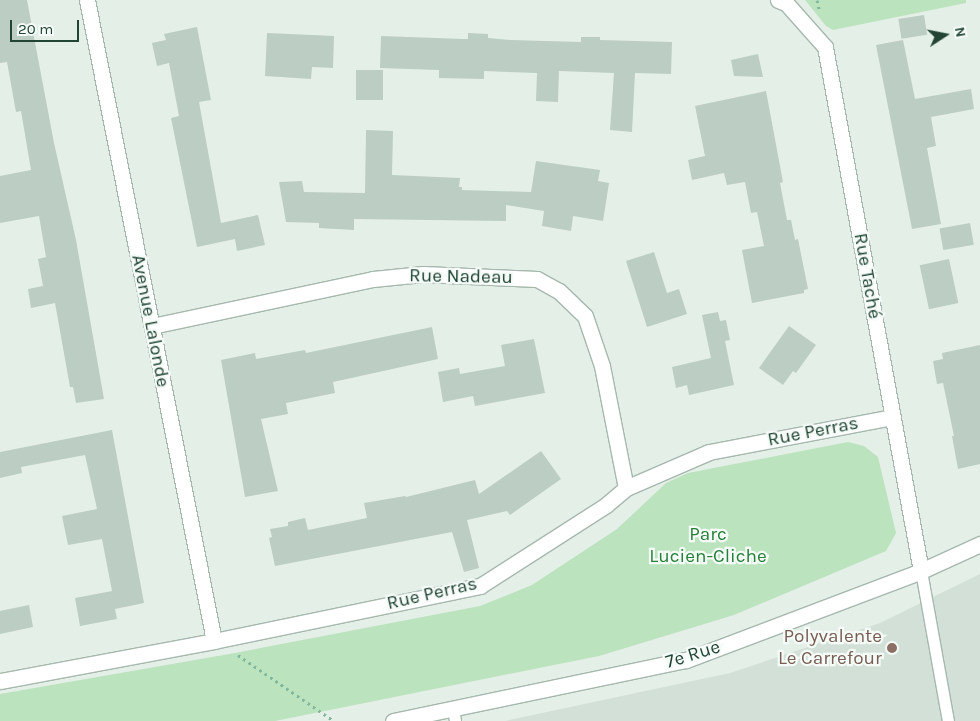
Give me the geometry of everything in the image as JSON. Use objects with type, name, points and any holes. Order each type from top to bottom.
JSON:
[{"type":"street","name":"Avenue Lalonde","points":[[88,0],[214,641]]},
{"type":"street","name":"Rue Taché","points":[[778,0],[786,4],[826,47],[921,571]]},
{"type":"street","name":"Rue Nadeau","points":[[152,326],[373,279],[423,274],[537,279],[559,291],[585,316],[602,366],[626,488]]},
{"type":"street","name":"Rue Perras","points":[[0,681],[214,641],[480,586],[606,504],[626,488],[709,452],[892,417]]},
{"type":"street","name":"7e Rue","points":[[401,720],[454,715],[686,660],[921,571],[980,544]]},
{"type":"lane","points":[[921,571],[948,721]]},
{"type":"path","points":[[214,641],[235,653],[334,721]]},
{"type":"shaded area","name":"Polyvalente Le Carrefour","points":[[980,574],[980,721],[505,721],[730,673],[880,623]]},
{"type":"green space","points":[[805,0],[966,0],[966,3],[833,30],[826,26]]},
{"type":"green space","name":"Parc Lucien-Cliche","points":[[848,442],[864,446],[878,457],[896,533],[886,551],[734,615],[599,656],[275,721],[0,721],[0,694],[235,653],[480,606],[532,585],[617,529],[666,483],[688,473]]},
{"type":"building","points":[[0,0],[27,0],[54,143],[76,240],[104,399],[76,403],[73,387],[70,387],[55,303],[31,308],[28,289],[43,286],[38,259],[46,257],[39,216],[0,223],[0,176],[31,170],[21,111],[16,112],[7,62],[0,63]]},
{"type":"building","points":[[924,15],[927,35],[901,39],[898,19]]},
{"type":"building","points":[[197,27],[211,100],[199,102],[221,223],[258,215],[265,245],[237,251],[235,239],[197,247],[171,118],[179,116],[169,63],[157,66],[152,43],[166,40],[164,34]]},
{"type":"building","points":[[267,33],[334,36],[333,68],[312,67],[311,79],[265,76]]},
{"type":"building","points":[[468,33],[488,34],[488,38],[510,40],[581,42],[581,37],[600,37],[600,40],[672,42],[671,74],[635,73],[632,132],[610,130],[614,73],[559,71],[558,102],[536,101],[537,73],[484,71],[484,79],[439,78],[439,70],[380,68],[381,36],[468,39]]},
{"type":"building","points":[[903,40],[915,99],[971,89],[974,109],[931,117],[936,146],[927,148],[941,224],[912,229],[876,45]]},
{"type":"building","points":[[758,54],[763,77],[734,76],[731,60]]},
{"type":"building","points":[[356,70],[383,70],[383,100],[356,100]]},
{"type":"building","points":[[766,91],[783,182],[780,183],[787,220],[791,220],[795,240],[798,239],[808,289],[804,290],[804,293],[752,303],[742,250],[764,246],[757,212],[751,213],[745,182],[727,185],[724,173],[692,180],[688,160],[705,156],[695,106]]},
{"type":"building","points":[[366,130],[393,131],[392,175],[460,178],[459,187],[462,187],[462,190],[531,192],[536,161],[600,170],[598,181],[609,183],[603,221],[573,216],[571,231],[542,226],[544,211],[506,205],[506,221],[354,219],[354,230],[319,228],[319,223],[286,222],[279,182],[302,181],[304,192],[365,193]]},
{"type":"building","points":[[970,223],[974,245],[943,250],[939,228]]},
{"type":"building","points":[[654,252],[667,293],[679,289],[687,314],[647,327],[626,261]]},
{"type":"building","points":[[949,259],[958,303],[929,309],[920,265]]},
{"type":"building","points":[[718,312],[720,321],[726,320],[730,340],[725,341],[734,385],[689,395],[687,385],[676,388],[672,367],[711,358],[702,315]]},
{"type":"building","points":[[789,326],[816,345],[796,373],[793,371],[783,385],[759,368]]},
{"type":"building","points":[[432,327],[438,359],[333,382],[335,393],[286,403],[288,414],[261,419],[278,491],[245,497],[221,360],[255,353],[256,359],[305,350],[306,353]]},
{"type":"building","points":[[534,339],[545,393],[475,406],[473,396],[443,402],[438,372],[459,368],[460,374],[505,366],[501,345]]},
{"type":"building","points":[[980,345],[980,464],[958,469],[952,436],[954,436],[943,383],[937,384],[933,361],[943,359],[942,353]]},
{"type":"building","points":[[112,430],[144,603],[115,609],[117,619],[80,626],[75,598],[112,591],[102,539],[68,545],[62,516],[97,509],[85,455],[21,467],[22,473],[0,478],[0,452]]},
{"type":"building","points":[[541,451],[561,479],[510,515],[507,511],[467,520],[479,568],[464,572],[452,532],[275,566],[269,538],[272,537],[270,529],[288,526],[288,522],[305,518],[308,530],[367,518],[364,503],[406,497],[475,480],[479,494]]},
{"type":"building","points":[[29,605],[33,627],[0,634],[0,611]]},
{"type":"place","name":"Polyvalente Le Carrefour","points":[[892,648]]}]
